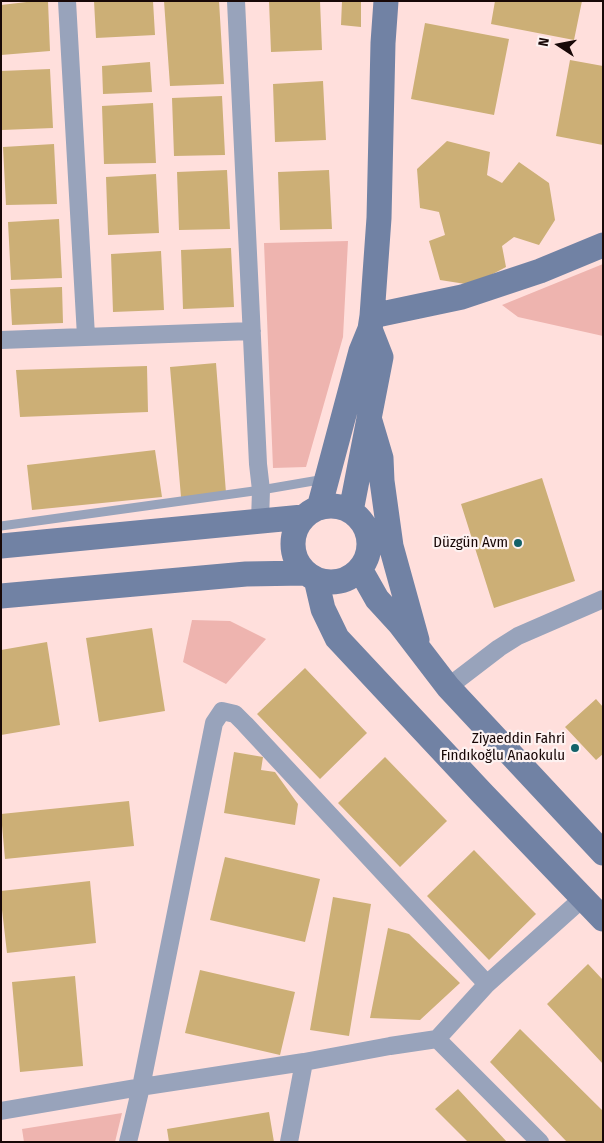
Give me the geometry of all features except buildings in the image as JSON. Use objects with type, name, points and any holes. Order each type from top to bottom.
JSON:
[{"type":"street","points":[[67,1],[86,336]]},
{"type":"street","points":[[236,1],[258,464],[262,490],[260,521]]},
{"type":"street","points":[[386,1],[379,218],[371,322],[361,351],[327,479],[311,513],[296,527],[293,539],[293,552],[298,563],[310,576],[337,638],[603,919]]},
{"type":"street","points":[[371,322],[462,297],[540,271],[603,245]]},
{"type":"street","points":[[351,511],[381,357],[371,322]]},
{"type":"street","points":[[1,340],[252,331]]},
{"type":"street","points":[[369,416],[380,458],[391,546],[419,650]]},
{"type":"street","points":[[1,546],[260,521],[311,513],[326,506],[339,506],[351,511],[361,520],[367,531],[369,544],[367,557],[360,568],[351,577],[340,581],[328,582],[310,576],[246,574],[1,596]]},
{"type":"street","points":[[360,568],[377,599],[448,687],[603,853]]},
{"type":"street","points":[[448,687],[518,636],[603,600]]},
{"type":"street","points":[[128,1142],[141,1087],[214,723],[222,711],[235,714],[245,724],[487,984]]},
{"type":"street","points":[[1,1111],[437,1039],[487,984],[583,898]]},
{"type":"street","points":[[437,1039],[540,1142]]},
{"type":"street","points":[[289,1142],[304,1062]]},
{"type":"lane","points":[[1,526],[262,490],[327,479]]},
{"type":"shaded area","points":[[348,241],[343,337],[306,467],[273,468],[264,243]]},
{"type":"shaded area","points":[[603,264],[603,336],[518,317],[502,305]]},
{"type":"shaded area","points":[[192,620],[230,621],[266,639],[226,684],[183,662]]},
{"type":"shaded area","points":[[122,1113],[115,1142],[24,1142],[22,1129]]},
{"type":"place","name":"Düzgün Avm","points":[[518,543]]},
{"type":"place","name":"Ziyaeddin Fahri Fındıkoğlu Anaokulu","points":[[575,748]]}]
